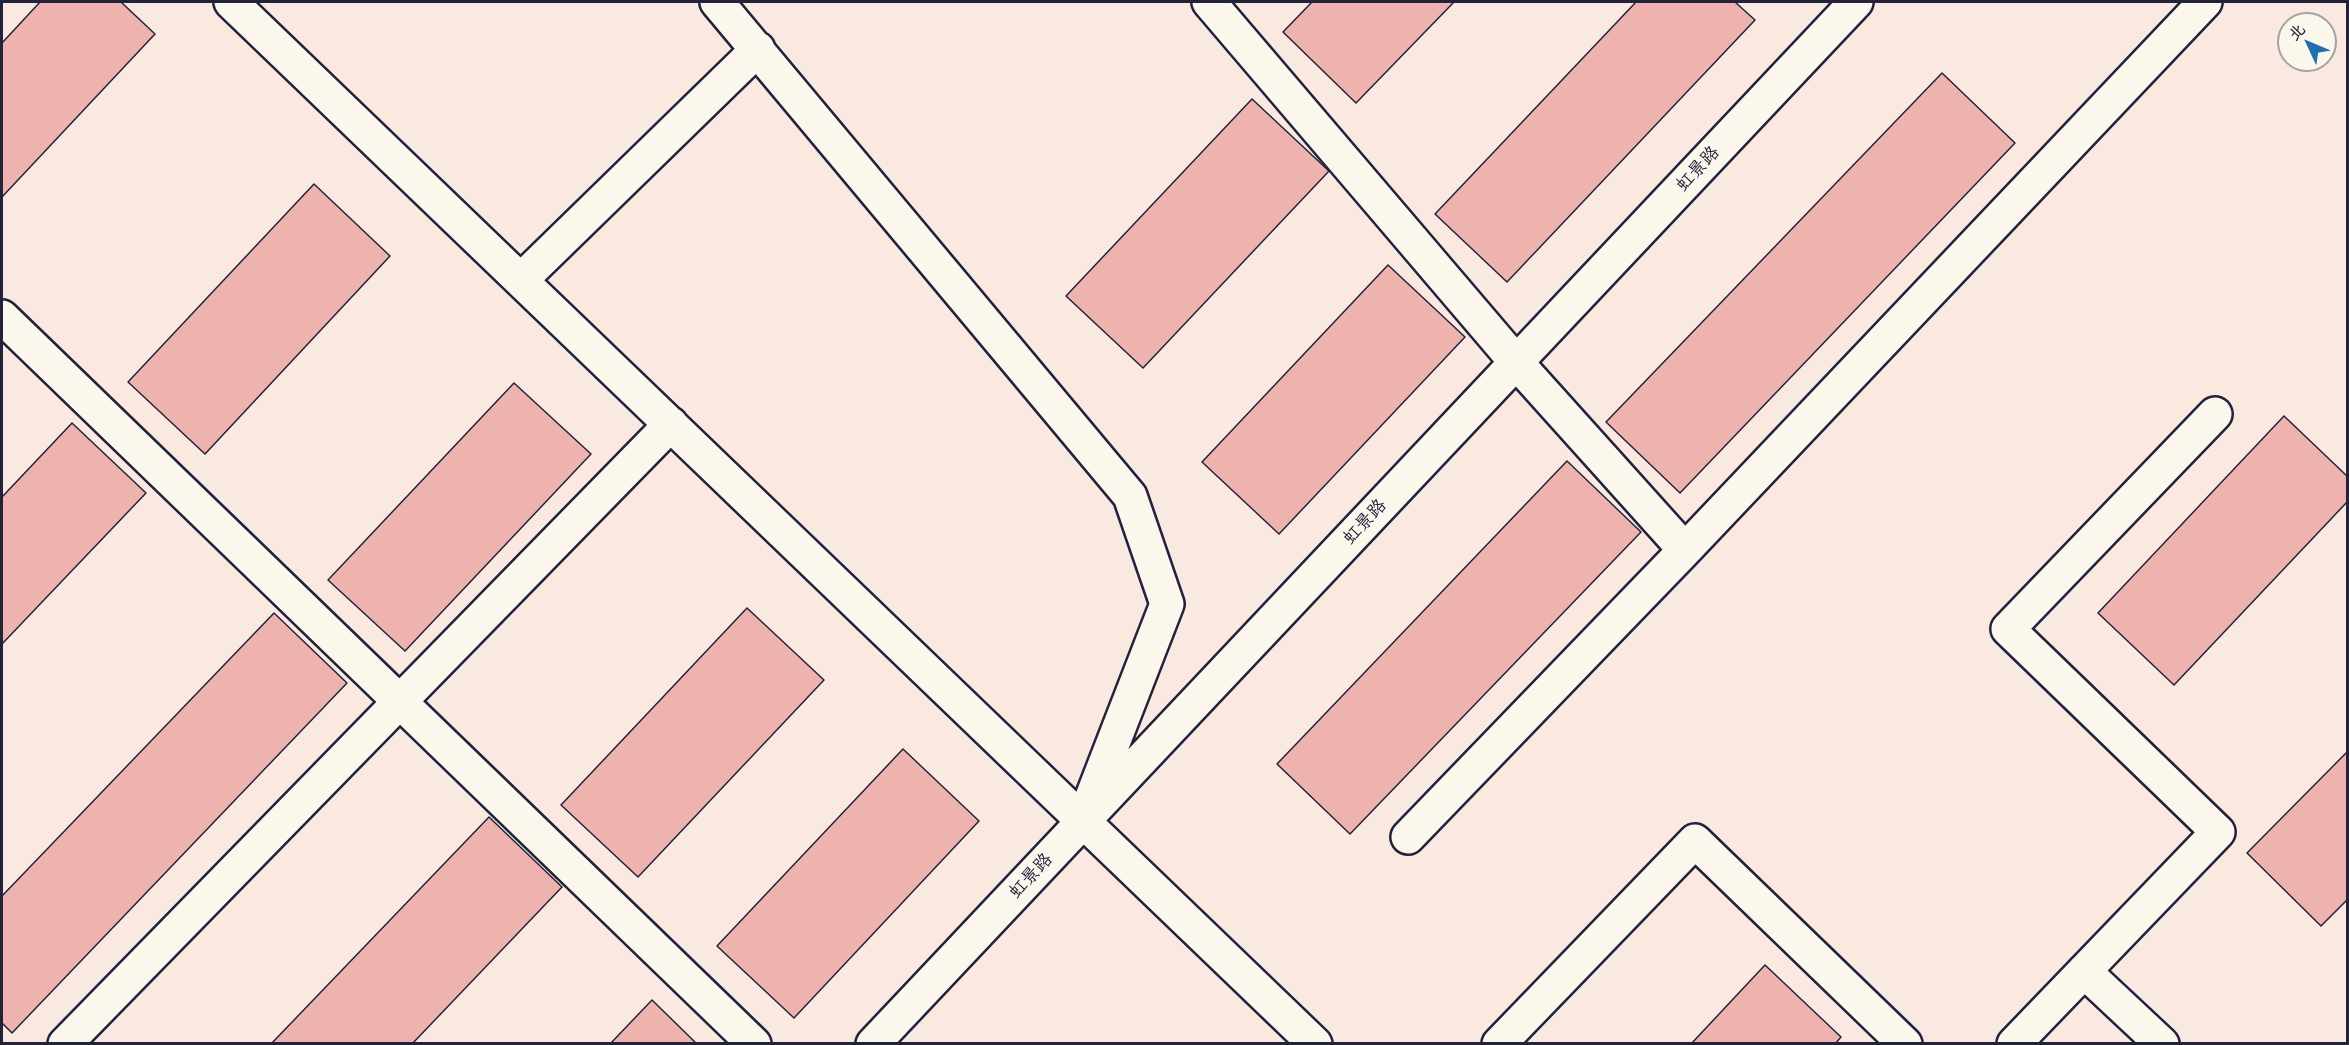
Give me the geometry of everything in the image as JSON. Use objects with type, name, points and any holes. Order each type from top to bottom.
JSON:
[{"type":"street","points":[[231,2],[1315,1044]]},
{"type":"street","points":[[717,2],[1130,496],[1167,604],[1083,821]]},
{"type":"street","points":[[1209,2],[1516,362],[1685,550]]},
{"type":"street","name":"虹景路","points":[[873,1044],[1856,2]]},
{"type":"street","points":[[1408,837],[1685,550],[2205,2]]},
{"type":"street","points":[[521,280],[758,49]]},
{"type":"street","points":[[2,317],[754,1044]]},
{"type":"street","points":[[2014,1044],[2218,832],[2008,629],[2215,414]]},
{"type":"street","points":[[65,1044],[671,424]]},
{"type":"street","points":[[1499,1044],[1695,841],[1905,1044]]},
{"type":"street","points":[[2084,970],[2162,1044]]},
{"type":"building","points":[[40,2],[121,2],[155,34],[2,197],[2,43]]},
{"type":"building","points":[[1312,2],[1454,2],[1356,103],[1283,32]]},
{"type":"building","points":[[1636,2],[1735,2],[1755,20],[1507,282],[1435,214]]},
{"type":"building","points":[[1942,73],[2015,143],[1680,493],[1606,422]]},
{"type":"building","points":[[1252,99],[1329,171],[1143,368],[1066,296]]},
{"type":"building","points":[[314,184],[390,256],[205,454],[128,382]]},
{"type":"building","points":[[1388,265],[1465,337],[1279,534],[1202,462]]},
{"type":"building","points":[[514,383],[591,454],[405,651],[328,580]]},
{"type":"building","points":[[2284,416],[2348,477],[2348,501],[2174,685],[2098,613]]},
{"type":"building","points":[[72,423],[146,493],[2,644],[2,497]]},
{"type":"building","points":[[1567,461],[1641,532],[1350,834],[1277,764]]},
{"type":"building","points":[[747,608],[824,680],[638,877],[561,805]]},
{"type":"building","points":[[274,613],[347,683],[12,1033],[2,1023],[2,896]]},
{"type":"building","points":[[903,749],[979,821],[794,1018],[717,946]]},
{"type":"building","points":[[2348,751],[2348,899],[2321,926],[2247,853]]},
{"type":"building","points":[[489,817],[562,887],[412,1044],[271,1044]]},
{"type":"building","points":[[1765,965],[1841,1037],[1835,1044],[1691,1044]]},
{"type":"building","points":[[652,1000],[697,1044],[610,1044]]}]
